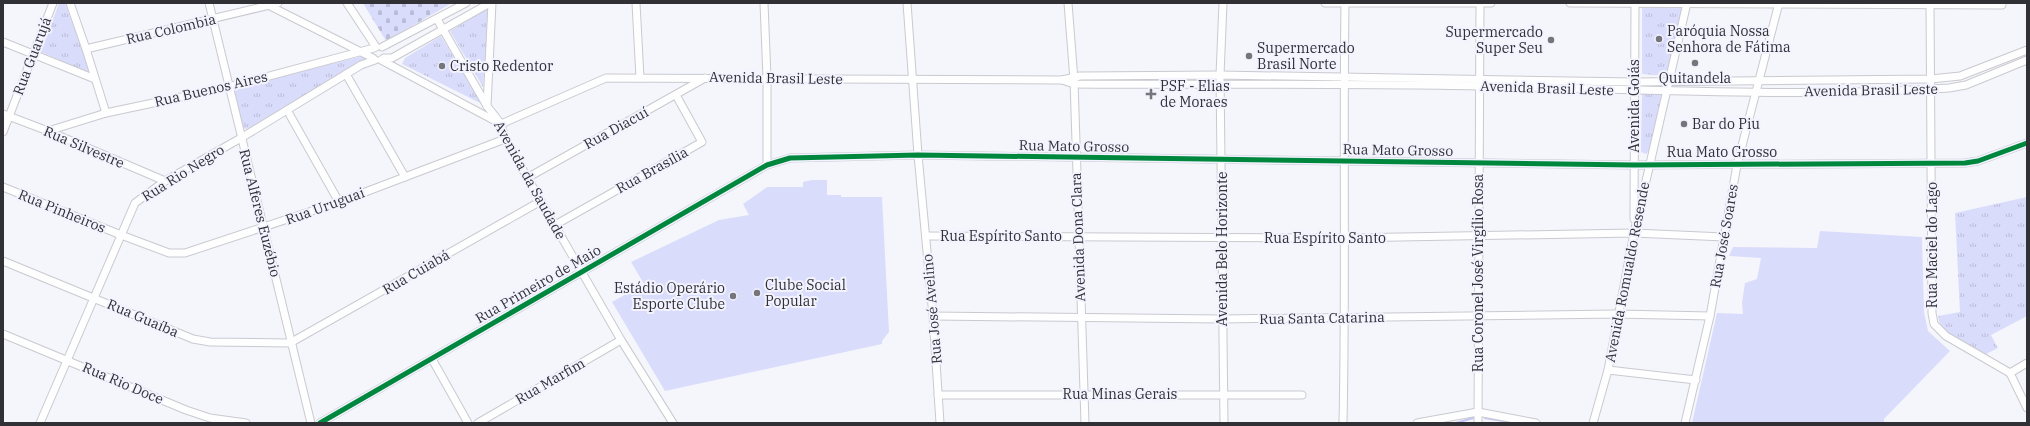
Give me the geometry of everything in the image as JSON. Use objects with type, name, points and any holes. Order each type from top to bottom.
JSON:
[{"type":"street","name":"Rua Guarujá","points":[[3,132],[6,115],[34,55],[52,3]]},
{"type":"street","points":[[70,3],[106,114]]},
{"type":"street","name":"Rua Alferes Euzébio","points":[[209,3],[310,423]]},
{"type":"street","name":"Rua Colombia","points":[[86,49],[212,19],[267,4],[278,3]]},
{"type":"street","points":[[347,3],[377,48],[385,52],[378,59]]},
{"type":"street","points":[[378,59],[372,52],[377,48],[466,3]]},
{"type":"street","points":[[487,106],[491,3]]},
{"type":"street","name":"Rua Rio Negro","points":[[40,423],[135,204],[165,181],[241,138],[346,74],[378,59],[392,58],[491,3]]},
{"type":"street","points":[[636,3],[640,78]]},
{"type":"street","points":[[764,3],[767,78],[767,165]]},
{"type":"street","name":"Rua José Avelino","points":[[907,3],[918,156],[934,316],[940,423]]},
{"type":"street","name":"Avenida Dona Clara","points":[[1068,3],[1074,76],[1085,423]]},
{"type":"street","name":"Avenida Belo Horizonte","points":[[1223,3],[1220,75],[1224,423]]},
{"type":"street","points":[[1325,3],[1491,3]]},
{"type":"street","points":[[1343,423],[1345,317],[1345,3]]},
{"type":"street","name":"Rua Coronel José Virgílio Rosa","points":[[1478,423],[1480,236],[1478,164],[1480,3]]},
{"type":"street","points":[[1570,3],[2002,5]]},
{"type":"street","name":"Avenida Goiás","points":[[1634,233],[1633,91],[1635,3]]},
{"type":"street","name":"Avenida Romualdo Resende","points":[[1593,423],[1608,370],[1617,314],[1634,233],[1649,165],[1668,91],[1687,3]]},
{"type":"street","name":"Rua José Soares","points":[[1685,423],[1710,316],[1737,165],[1779,3]]},
{"type":"street","points":[[267,4],[359,51],[378,59],[501,124]]},
{"type":"street","name":"Rua Maciel do Lago","points":[[1930,4],[1932,313],[1934,324],[1946,336],[2010,373]]},
{"type":"street","name":"Avenida da Saudade","points":[[437,19],[487,106],[501,124],[505,139],[621,340],[673,423]]},
{"type":"street","points":[[3,42],[95,79]]},
{"type":"street","name":"Rua Buenos Aires","points":[[48,131],[106,114],[228,86],[359,51],[377,48]]},
{"type":"street","name":"Avenida Brasil Leste","points":[[1062,80],[1074,84],[1344,85],[1479,83],[1555,84],[1931,78],[1960,76],[2027,50]]},
{"type":"street","name":"Avenida Brasil Leste","points":[[1555,84],[1633,91],[1756,93],[1931,89],[1966,85],[2027,60]]},
{"type":"street","points":[[346,74],[405,177]]},
{"type":"street","name":"Avenida Brasil Leste","points":[[501,124],[606,78],[1062,80],[1074,76],[1220,75],[1344,77],[1479,83]]},
{"type":"street","points":[[1255,76],[1255,84]]},
{"type":"street","name":"Rua Diacuí","points":[[527,178],[705,78]]},
{"type":"street","points":[[1824,80],[1824,91]]},
{"type":"street","points":[[1729,81],[1729,92]]},
{"type":"street","name":"Rua Brasília","points":[[555,225],[702,142],[676,95]]},
{"type":"street","points":[[287,110],[339,202]]},
{"type":"street","name":"Rua Silvestre","points":[[6,115],[48,131],[165,181]]},
{"type":"street","name":"Rua Uruguai","points":[[121,235],[169,253],[185,253],[339,202],[505,139]]},
{"type":"street","name":"Rua Mato Grosso","points":[[767,165],[790,158],[918,156],[1478,164],[1737,165],[1965,163],[1978,161],[2027,143]]},
{"type":"street","name":"Rua Primeiro de Maio","points":[[320,423],[767,165]]},
{"type":"street","name":"Rua Pinheiros","points":[[3,187],[121,235]]},
{"type":"street","name":"Rua Cuiabá","points":[[290,343],[541,201]]},
{"type":"street","name":"Rua Espírito Santo","points":[[926,236],[1079,236],[1222,239],[1634,233],[1724,237]]},
{"type":"street","name":"Rua Guaíba","points":[[3,261],[94,297],[193,339],[210,342],[290,343]]},
{"type":"street","name":"Rua Santa Catarina","points":[[934,316],[1222,319],[1479,317],[1617,314],[1710,316]]},
{"type":"street","name":"Rua Rio Doce","points":[[3,334],[186,410],[210,418],[246,423]]},
{"type":"street","name":"Rua Marfim","points":[[478,423],[621,340]]},
{"type":"street","points":[[432,359],[468,423]]},
{"type":"street","points":[[2027,363],[2010,373],[2027,408]]},
{"type":"street","points":[[1608,370],[1696,380]]},
{"type":"street","name":"Rua Minas Gerais","points":[[938,395],[1302,395]]},
{"type":"street","points":[[1416,423],[1478,412],[1536,423]]},
{"type":"green space","points":[[59,3],[65,3],[89,69],[87,72],[41,52]]},
{"type":"green space","points":[[363,3],[452,3],[386,41]]},
{"type":"green space","points":[[1683,6],[1668,76],[1642,74],[1642,7]]},
{"type":"green space","points":[[489,8],[483,87],[450,31]]},
{"type":"green space","points":[[441,36],[482,104],[402,64],[405,58]]},
{"type":"green space","points":[[363,56],[365,59],[247,129],[243,128],[234,87]]},
{"type":"green space","points":[[1642,92],[1664,92],[1649,151],[1646,154],[1641,152]]},
{"type":"green space","name":"Clube Social Popular","points":[[812,180],[827,180],[827,195],[841,195],[841,197],[882,197],[889,332],[882,341],[882,344],[665,391],[612,302],[644,284],[631,262],[719,220],[749,215],[743,204],[767,187],[803,187],[803,182]]},
{"type":"green space","points":[[2027,197],[2027,316],[1991,335],[1998,348],[1986,354],[1949,334],[1939,322],[1938,316],[1960,312],[1955,213]]},
{"type":"green space","points":[[1820,231],[1922,237],[1924,312],[1928,331],[1950,351],[1884,419],[1884,423],[1692,423],[1717,313],[1743,314],[1742,303],[1745,283],[1757,279],[1761,258],[1729,256],[1733,247],[1817,248]]},
{"type":"waterway","points":[[1456,423],[1473,418]]},
{"type":"waterway","points":[[1485,418],[1516,423]]},
{"type":"cycle path","points":[[320,423],[767,165],[790,158],[918,155],[1634,165],[1965,163],[1978,161],[2027,143]]},
{"type":"place","name":"Paróquia Nossa Senhora de Fátima","points":[[1659,39]]},
{"type":"place","name":"Supermercado Super Seu","points":[[1551,40]]},
{"type":"place","name":"Supermercado Brasil Norte","points":[[1249,56]]},
{"type":"place","name":"Quitandela","points":[[1695,63]]},
{"type":"place","name":"Cristo Redentor","points":[[442,66]]},
{"type":"place","name":"PSF - Elias de Moraes","points":[[1151,94]]},
{"type":"place","name":"Bar do Piu","points":[[1684,124]]},
{"type":"place","name":"Clube Social Popular","points":[[757,293]]},
{"type":"place","name":"Estádio Operário Esporte Clube","points":[[733,296]]}]
